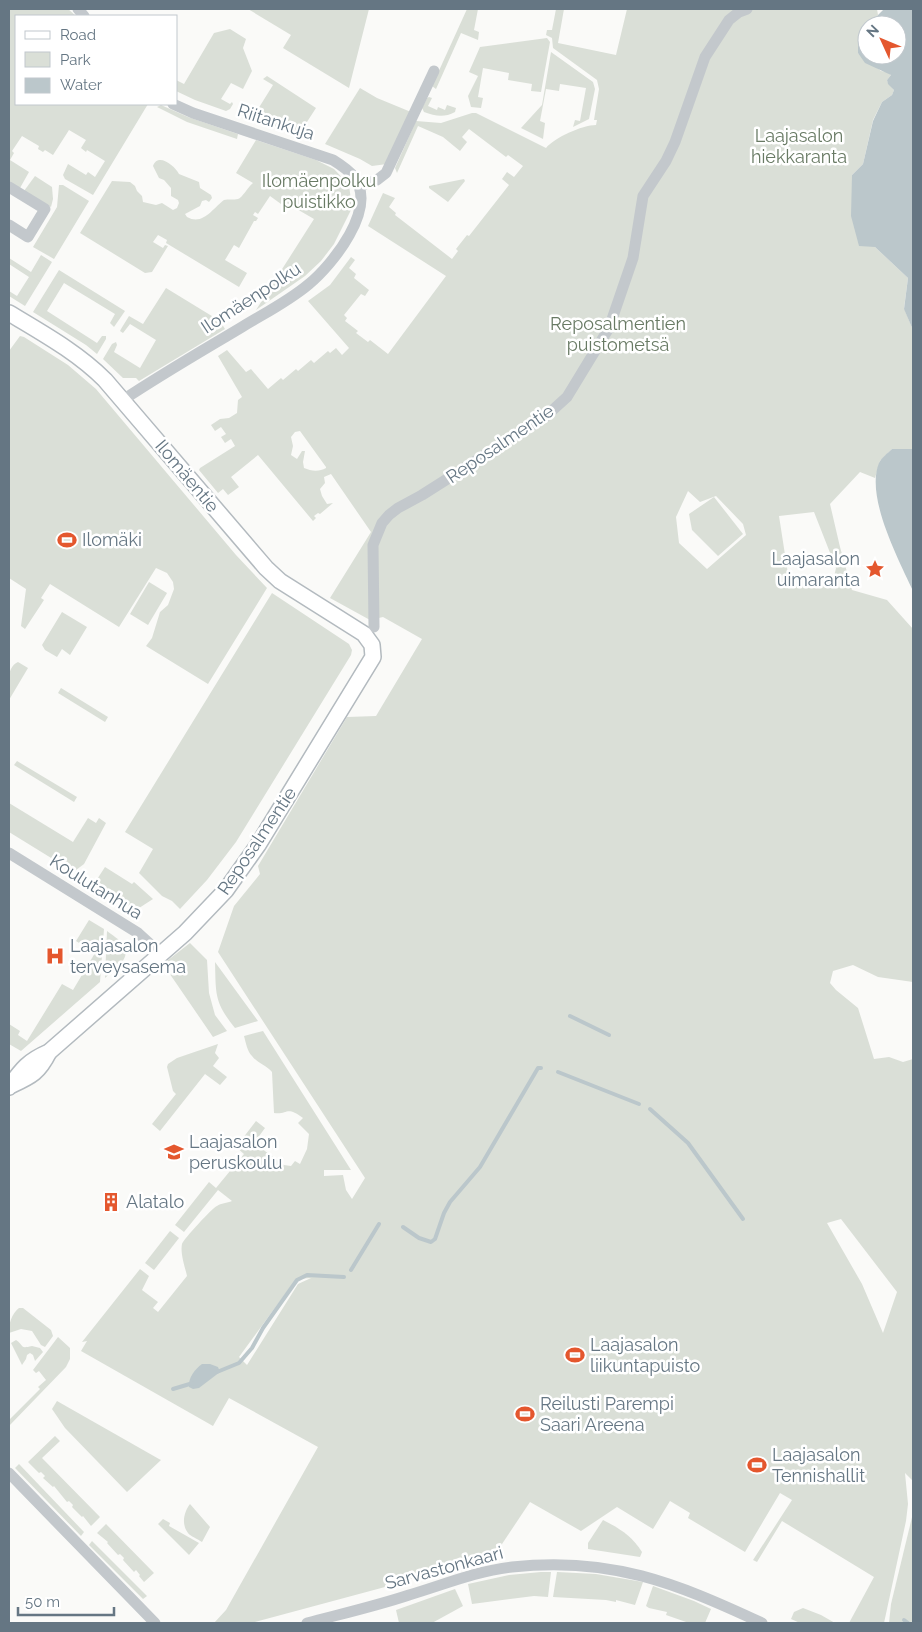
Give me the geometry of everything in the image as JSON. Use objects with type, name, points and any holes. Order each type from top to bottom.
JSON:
[{"type":"street","name":"Reposalmentie","points":[[9,1087],[22,1070],[34,1059],[49,1052],[185,933],[226,890],[258,845],[372,662],[373,545],[376,533],[389,514],[431,490],[545,417],[567,397],[581,377],[609,328],[623,289],[633,258],[643,196],[666,161],[675,142],[706,57],[729,20],[739,12],[747,9]]},
{"type":"street","points":[[359,186],[376,180],[386,173],[434,71]]},
{"type":"street","name":"Riitankuja","points":[[175,105],[193,113],[334,160],[350,172],[359,186]]},
{"type":"street","name":"Ilomäenpolku","points":[[122,400],[284,302],[311,282],[322,272],[347,238],[361,204],[359,186]]},
{"type":"street","points":[[9,188],[21,192],[45,210],[28,237],[9,225]]},
{"type":"street","name":"Ilomäentie","points":[[9,313],[80,357],[105,380],[266,568],[280,581],[371,632]]},
{"type":"street","name":"Koulutanhua","points":[[9,854],[138,933],[161,954]]},
{"type":"street","points":[[9,1473],[155,1623]]},
{"type":"street","name":"Sarvastonkaari","points":[[307,1623],[408,1596],[485,1572],[511,1567],[562,1564],[613,1569],[662,1581],[713,1600],[762,1623]]},
{"type":"green space","points":[[9,9],[68,9],[75,15],[15,15],[15,105],[147,105],[93,195],[65,179],[63,175],[68,164],[86,175],[88,172],[95,177],[105,161],[81,148],[86,140],[69,130],[53,155],[45,150],[43,152],[38,149],[39,146],[22,136],[12,151],[14,153],[10,160],[29,172],[20,188],[9,182]]},
{"type":"green space","points":[[248,9],[369,9],[349,88],[283,48],[291,35]]},
{"type":"green space","points":[[467,9],[478,9],[474,30],[479,32],[478,40],[461,33],[436,89],[432,86]]},
{"type":"green space","points":[[556,9],[564,9],[558,43],[616,55],[627,9],[877,9],[878,15],[857,15],[857,65],[873,65],[891,75],[887,80],[894,90],[892,95],[882,102],[873,120],[863,164],[852,175],[875,247],[908,278],[904,308],[913,330],[913,449],[892,449],[880,461],[875,478],[860,472],[830,504],[852,590],[887,600],[913,629],[913,982],[878,977],[853,965],[833,971],[830,983],[858,1008],[874,1059],[889,1057],[903,1062],[913,1059],[913,1509],[912,1480],[905,1473],[908,1504],[906,1521],[884,1623],[849,1623],[874,1577],[782,1521],[757,1562],[753,1560],[792,1500],[780,1493],[745,1552],[688,1518],[690,1513],[670,1501],[653,1529],[617,1507],[581,1531],[530,1502],[502,1544],[501,1554],[473,1559],[385,1587],[251,1623],[214,1623],[226,1610],[318,1447],[229,1398],[213,1426],[81,1351],[87,1341],[82,1342],[140,1269],[149,1276],[142,1290],[158,1302],[153,1308],[158,1312],[187,1276],[182,1244],[214,1208],[220,1204],[232,1201],[218,1190],[184,1232],[175,1225],[209,1182],[216,1188],[244,1154],[236,1147],[256,1121],[265,1128],[254,1143],[284,1165],[291,1166],[295,1161],[300,1164],[307,1149],[309,1134],[298,1123],[303,1118],[290,1111],[274,1113],[272,1072],[250,1054],[244,1036],[263,1031],[351,1170],[324,1170],[324,1176],[343,1175],[346,1190],[352,1199],[365,1178],[218,952],[234,906],[260,874],[258,866],[347,717],[376,716],[422,639],[383,617],[370,620],[330,598],[371,532],[331,474],[324,477],[325,483],[320,489],[327,504],[333,503],[320,514],[318,513],[314,516],[316,518],[313,521],[258,455],[231,477],[239,487],[228,495],[223,489],[218,493],[199,470],[235,446],[231,439],[225,443],[221,437],[226,434],[221,427],[215,431],[211,425],[220,419],[229,418],[237,413],[238,400],[242,397],[218,356],[227,350],[246,372],[251,369],[268,389],[296,369],[298,371],[311,360],[314,363],[328,351],[330,353],[336,348],[342,355],[349,348],[308,301],[330,285],[351,257],[355,260],[349,268],[356,274],[354,278],[369,290],[365,296],[361,294],[344,315],[347,318],[345,321],[358,331],[356,333],[368,342],[370,340],[388,354],[446,276],[368,226],[383,193],[395,198],[389,207],[396,213],[395,215],[452,259],[458,251],[456,249],[467,235],[469,236],[509,185],[502,179],[507,172],[514,177],[523,166],[508,155],[506,157],[469,129],[462,137],[467,142],[460,151],[443,137],[418,126],[397,173],[395,168],[416,121],[441,123],[476,113],[546,148],[555,140],[569,133],[583,127],[596,125],[597,120],[594,120],[599,89],[597,80],[553,48],[552,38],[546,35],[547,30],[552,30]],"holes":[[[300,431],[326,467],[326,468],[315,471],[304,468],[305,451],[302,451],[297,459],[291,455],[293,446],[291,437],[295,432]],[[688,491],[700,502],[716,496],[743,524],[746,535],[707,569],[679,543],[676,517]],[[814,512],[836,568],[833,581],[788,574],[779,516]],[[841,1219],[897,1292],[883,1333],[862,1284],[827,1223]],[[311,1278],[298,1284],[247,1365],[239,1357],[296,1279]]]},
{"type":"green space","points":[[230,29],[246,39],[243,48],[252,71],[243,89],[231,83],[221,99],[233,104],[226,111],[178,92],[178,81],[184,84],[214,33]]},
{"type":"green space","points":[[547,38],[550,42],[541,92],[531,91],[532,84],[508,80],[509,73],[483,68],[478,97],[483,98],[481,108],[471,107],[468,96],[478,76],[469,72],[480,47]]},
{"type":"green space","points":[[551,52],[593,82],[595,89],[589,119],[573,127],[575,120],[580,121],[586,88],[560,84],[559,91],[546,89],[540,121],[545,123],[543,139],[521,128],[542,105]]},
{"type":"green space","points":[[267,76],[316,108],[305,125],[309,128],[303,135],[237,114],[238,110],[241,110],[253,117],[273,85],[263,79]]},
{"type":"green space","points":[[360,88],[377,98],[411,112],[387,164],[372,166],[325,144]]},
{"type":"green space","points":[[429,97],[432,98],[428,106],[437,110],[438,107],[445,110],[447,105],[456,108],[455,112],[439,116],[424,112],[422,108]]},
{"type":"green space","points":[[161,105],[188,117],[238,134],[237,139],[187,122],[157,107]]},
{"type":"green space","name":"Ilomäenpolku puistikko","points":[[256,140],[316,160],[334,169],[349,185],[352,208],[334,244],[321,261],[305,276],[256,310],[314,219],[283,201],[281,204],[270,196],[258,214],[255,212],[253,215],[258,218],[254,221],[239,248],[234,245],[225,260],[247,273],[239,287],[166,243],[167,240],[158,235],[153,242],[163,248],[165,245],[168,246],[152,272],[145,273],[80,233],[112,181],[130,182],[142,196],[143,202],[156,205],[162,203],[173,210],[177,208],[178,200],[171,196],[171,188],[164,180],[159,178],[153,166],[159,160],[170,164],[179,174],[199,182],[200,188],[211,195],[212,198],[209,202],[206,200],[202,201],[200,206],[185,214],[193,219],[203,218],[224,200],[240,198],[253,183],[236,173]]},
{"type":"green space","points":[[35,176],[52,187],[53,199],[51,207],[24,191]]},
{"type":"green space","points":[[464,179],[465,181],[448,202],[429,188],[429,186]]},
{"type":"green space","points":[[59,185],[63,185],[89,201],[54,259],[33,247],[57,207]]},
{"type":"green space","points":[[41,255],[52,262],[25,306],[9,296],[9,291],[17,296],[29,277],[9,264],[9,258],[31,272]]},
{"type":"green space","points":[[59,270],[125,311],[114,327],[110,323],[115,314],[64,283],[47,311],[97,343],[102,336],[106,336],[97,354],[33,312]]},
{"type":"green space","points":[[166,288],[220,321],[225,329],[139,381],[136,378],[123,378],[103,359],[112,344],[116,342],[117,345],[114,352],[140,368],[156,340],[130,324],[123,333],[120,331],[129,316],[143,324]]},
{"type":"green space","points":[[20,336],[68,365],[96,389],[236,555],[267,588],[208,684],[146,646],[152,638],[160,612],[168,605],[174,589],[173,582],[167,573],[156,568],[119,627],[50,584],[41,598],[44,600],[25,629],[21,626],[26,589],[9,578],[9,351]]},
{"type":"green space","points":[[714,497],[743,534],[718,556],[692,530],[689,514]]},
{"type":"green space","points":[[149,582],[167,593],[148,625],[130,614]]},
{"type":"green space","points":[[272,593],[349,644],[352,650],[351,655],[236,842],[207,880],[180,909],[172,901],[162,896],[139,873],[153,849],[125,832]]},
{"type":"green space","points":[[62,612],[87,627],[70,655],[62,649],[57,657],[45,650],[42,645]]},
{"type":"green space","points":[[18,662],[28,668],[9,700],[9,673]]},
{"type":"green space","points":[[61,688],[108,717],[105,722],[58,693]]},
{"type":"green space","points":[[17,761],[77,797],[74,802],[14,765]]},
{"type":"green space","points":[[9,803],[73,842],[88,818],[96,823],[99,818],[106,823],[84,864],[76,870],[69,869],[9,832]]},
{"type":"green space","points":[[105,867],[132,884],[134,882],[153,899],[136,910],[94,884]]},
{"type":"green space","points":[[89,920],[104,929],[100,982],[21,1051],[9,1044],[9,1024],[20,1031],[18,1035],[27,1041],[62,984],[73,990],[95,953],[76,941]]},
{"type":"green space","points":[[107,931],[123,944],[126,954],[121,963],[105,978]]},
{"type":"green space","points":[[190,943],[207,960],[209,993],[215,1015],[227,1031],[213,1037],[163,964]]},
{"type":"green space","points":[[215,962],[258,1021],[235,1028],[228,1019],[218,997]]},
{"type":"green space","points":[[218,1044],[215,1053],[219,1058],[213,1066],[227,1077],[220,1085],[205,1074],[160,1131],[152,1124],[176,1094],[173,1091],[167,1067],[168,1064],[177,1058]]},
{"type":"green space","points":[[170,1231],[179,1238],[154,1270],[145,1263]]},
{"type":"green space","points":[[19,1308],[23,1308],[51,1330],[53,1336],[45,1347],[41,1345],[32,1331],[21,1329],[9,1333],[11,1319]]},
{"type":"green space","points":[[58,1337],[70,1348],[70,1359],[66,1367],[9,1426],[9,1420],[40,1389],[38,1387],[46,1380],[39,1371],[36,1373],[33,1370]]},
{"type":"green space","points":[[16,1340],[24,1347],[40,1348],[43,1352],[35,1361],[30,1353],[22,1365],[11,1343]]},
{"type":"green space","points":[[57,1401],[161,1460],[127,1492],[65,1428],[52,1409]]},
{"type":"green space","points":[[55,1436],[60,1441],[42,1458],[100,1517],[91,1526],[54,1486],[43,1478],[45,1476],[28,1462]]},
{"type":"green space","points":[[19,1464],[84,1532],[81,1536],[15,1468]]},
{"type":"green space","points":[[190,1504],[210,1527],[202,1542],[189,1534],[185,1526],[185,1514]]},
{"type":"green space","points":[[913,1513],[913,1623],[889,1623],[891,1604]]},
{"type":"green space","points":[[163,1519],[170,1523],[169,1526],[199,1543],[189,1555],[158,1524]]},
{"type":"green space","points":[[603,1520],[620,1529],[634,1541],[642,1552],[640,1557],[588,1549],[588,1543]]},
{"type":"green space","points":[[106,1524],[154,1573],[144,1582],[136,1570],[134,1572],[123,1560],[124,1558],[120,1554],[118,1555],[108,1542],[97,1533]]},
{"type":"green space","points":[[92,1541],[147,1596],[143,1599],[89,1545]]},
{"type":"green space","points":[[551,1572],[548,1597],[534,1596],[472,1604],[468,1584],[509,1575]]},
{"type":"green space","points":[[557,1572],[596,1574],[643,1582],[635,1605],[616,1600],[616,1602],[553,1597]]},
{"type":"green space","points":[[653,1586],[711,1609],[705,1623],[689,1623],[666,1615],[667,1612],[646,1606]]},
{"type":"green space","points":[[455,1589],[463,1606],[432,1623],[399,1623],[396,1610]]},
{"type":"green space","points":[[803,1608],[835,1623],[800,1623],[791,1619],[794,1612]]},
{"type":"water","points":[[884,9],[913,9],[913,330],[904,309],[908,278],[875,247],[859,246],[851,216],[852,175],[863,164],[873,121],[882,102],[892,95],[894,90],[887,80],[891,75],[869,65],[907,65],[907,15],[878,15]]},
{"type":"water","points":[[892,449],[913,449],[913,591],[892,546],[876,493],[876,477],[879,463]]},
{"type":"water","points":[[202,1364],[218,1367],[220,1372],[199,1388],[193,1389],[189,1387],[191,1377]]},
{"type":"waterway","points":[[570,1016],[609,1035]]},
{"type":"waterway","points":[[403,1227],[419,1238],[431,1242],[435,1239],[450,1202],[480,1167],[538,1068],[541,1068]]},
{"type":"waterway","points":[[558,1072],[639,1104]]},
{"type":"waterway","points":[[650,1109],[688,1143],[743,1219]]},
{"type":"waterway","points":[[351,1270],[379,1224]]},
{"type":"waterway","points":[[217,1372],[239,1363],[252,1348],[263,1328],[297,1280],[307,1275],[344,1277]]},
{"type":"waterway","points":[[173,1389],[193,1383]]},
{"type":"waterway","points":[[904,1620],[908,1623]]},
{"type":"place","name":"Ilomäki","points":[[67,540]]},
{"type":"place","name":"Laajasalon uimaranta","points":[[875,569]]},
{"type":"place","name":"Laajasalon terveysasema","points":[[55,956]]},
{"type":"place","name":"Laajasalon peruskoulu","points":[[174,1152]]},
{"type":"place","name":"Alatalo","points":[[111,1202]]},
{"type":"place","name":"Laajasalon liikuntapuisto","points":[[575,1355]]},
{"type":"place","name":"Reilusti Parempi Saari Areena","points":[[525,1414]]},
{"type":"place","name":"Laajasalon Tennishallit","points":[[757,1465]]},
{"type":"park label","name":"Laajasalon hiekkaranta","points":[[799,146]]},
{"type":"park label","name":"Reposalmentien puistometsä","points":[[618,334]]}]
